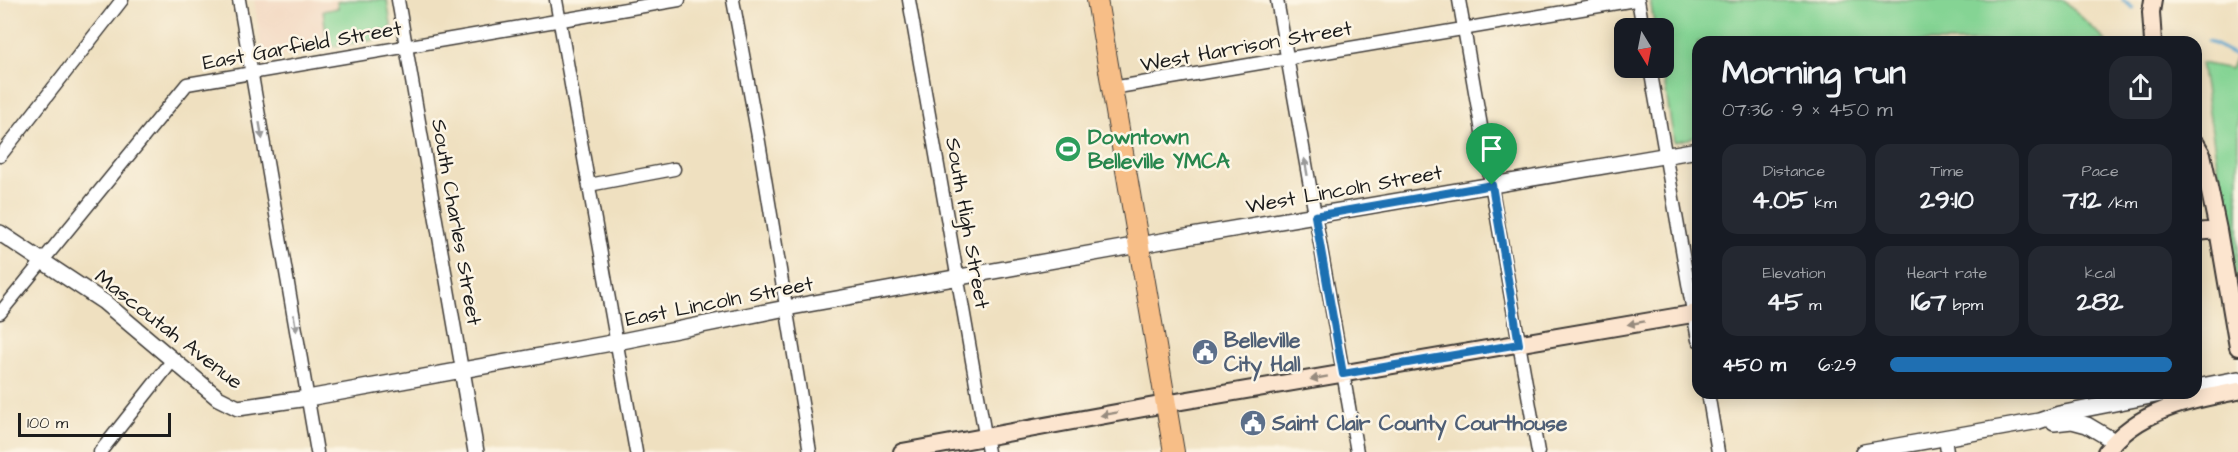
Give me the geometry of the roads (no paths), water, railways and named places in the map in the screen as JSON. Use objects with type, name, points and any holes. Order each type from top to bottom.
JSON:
[{"type":"main road","points":[[1097,0],[1174,452]]},
{"type":"main road","points":[[2153,0],[2151,12],[2153,36]]},
{"type":"main road","points":[[2202,154],[2238,346]]},
{"type":"main road","points":[[2202,231],[2218,230]]},
{"type":"main road","points":[[902,452],[987,444],[1166,404],[1692,314]]},
{"type":"main road","points":[[2202,398],[2238,391]]},
{"type":"main road","points":[[2110,447],[2143,419],[2164,409],[2195,399]]},
{"type":"street","points":[[0,156],[122,0]]},
{"type":"street","points":[[239,0],[317,452]]},
{"type":"street","name":"South Charles Street","points":[[398,0],[476,452]]},
{"type":"street","points":[[556,0],[636,452]]},
{"type":"street","name":"East Garfield Street","points":[[0,313],[187,84],[679,0]]},
{"type":"street","points":[[733,0],[810,452]]},
{"type":"street","name":"South High Street","points":[[909,0],[987,444]]},
{"type":"street","points":[[1277,0],[1357,452]]},
{"type":"street","points":[[1460,0],[1538,452]]},
{"type":"street","points":[[1636,0],[1640,18]]},
{"type":"street","name":"West Harrison Street","points":[[1112,88],[1636,0]]},
{"type":"street","points":[[1652,78],[1692,293]]},
{"type":"street","name":"West Lincoln Street","points":[[1139,245],[1692,151]]},
{"type":"street","points":[[589,185],[674,169]]},
{"type":"street","name":"Mascoutah Avenue","points":[[0,233],[104,302],[218,398],[238,408],[308,398]]},
{"type":"street","name":"East Lincoln Street","points":[[308,398],[617,342],[786,308],[1139,245]]},
{"type":"street","points":[[100,452],[173,360]]},
{"type":"street","points":[[2202,386],[2238,379]]},
{"type":"street","points":[[1709,399],[1718,452]]},
{"type":"street","points":[[1864,452],[1946,445],[2059,414],[2135,399]]},
{"type":"street","points":[[2039,421],[2056,424],[2072,421],[2087,424],[2110,447]]},
{"type":"waterway","points":[[2123,0],[2133,8]]},
{"type":"waterway","points":[[2208,41],[2238,56]]},
{"type":"place","name":"Downtown Belleville YMCA","points":[[1068,149]]},
{"type":"place","name":"Belleville City Hall","points":[[1205,352]]},
{"type":"place","name":"Saint Clair County Courthouse","points":[[1253,423]]}]
